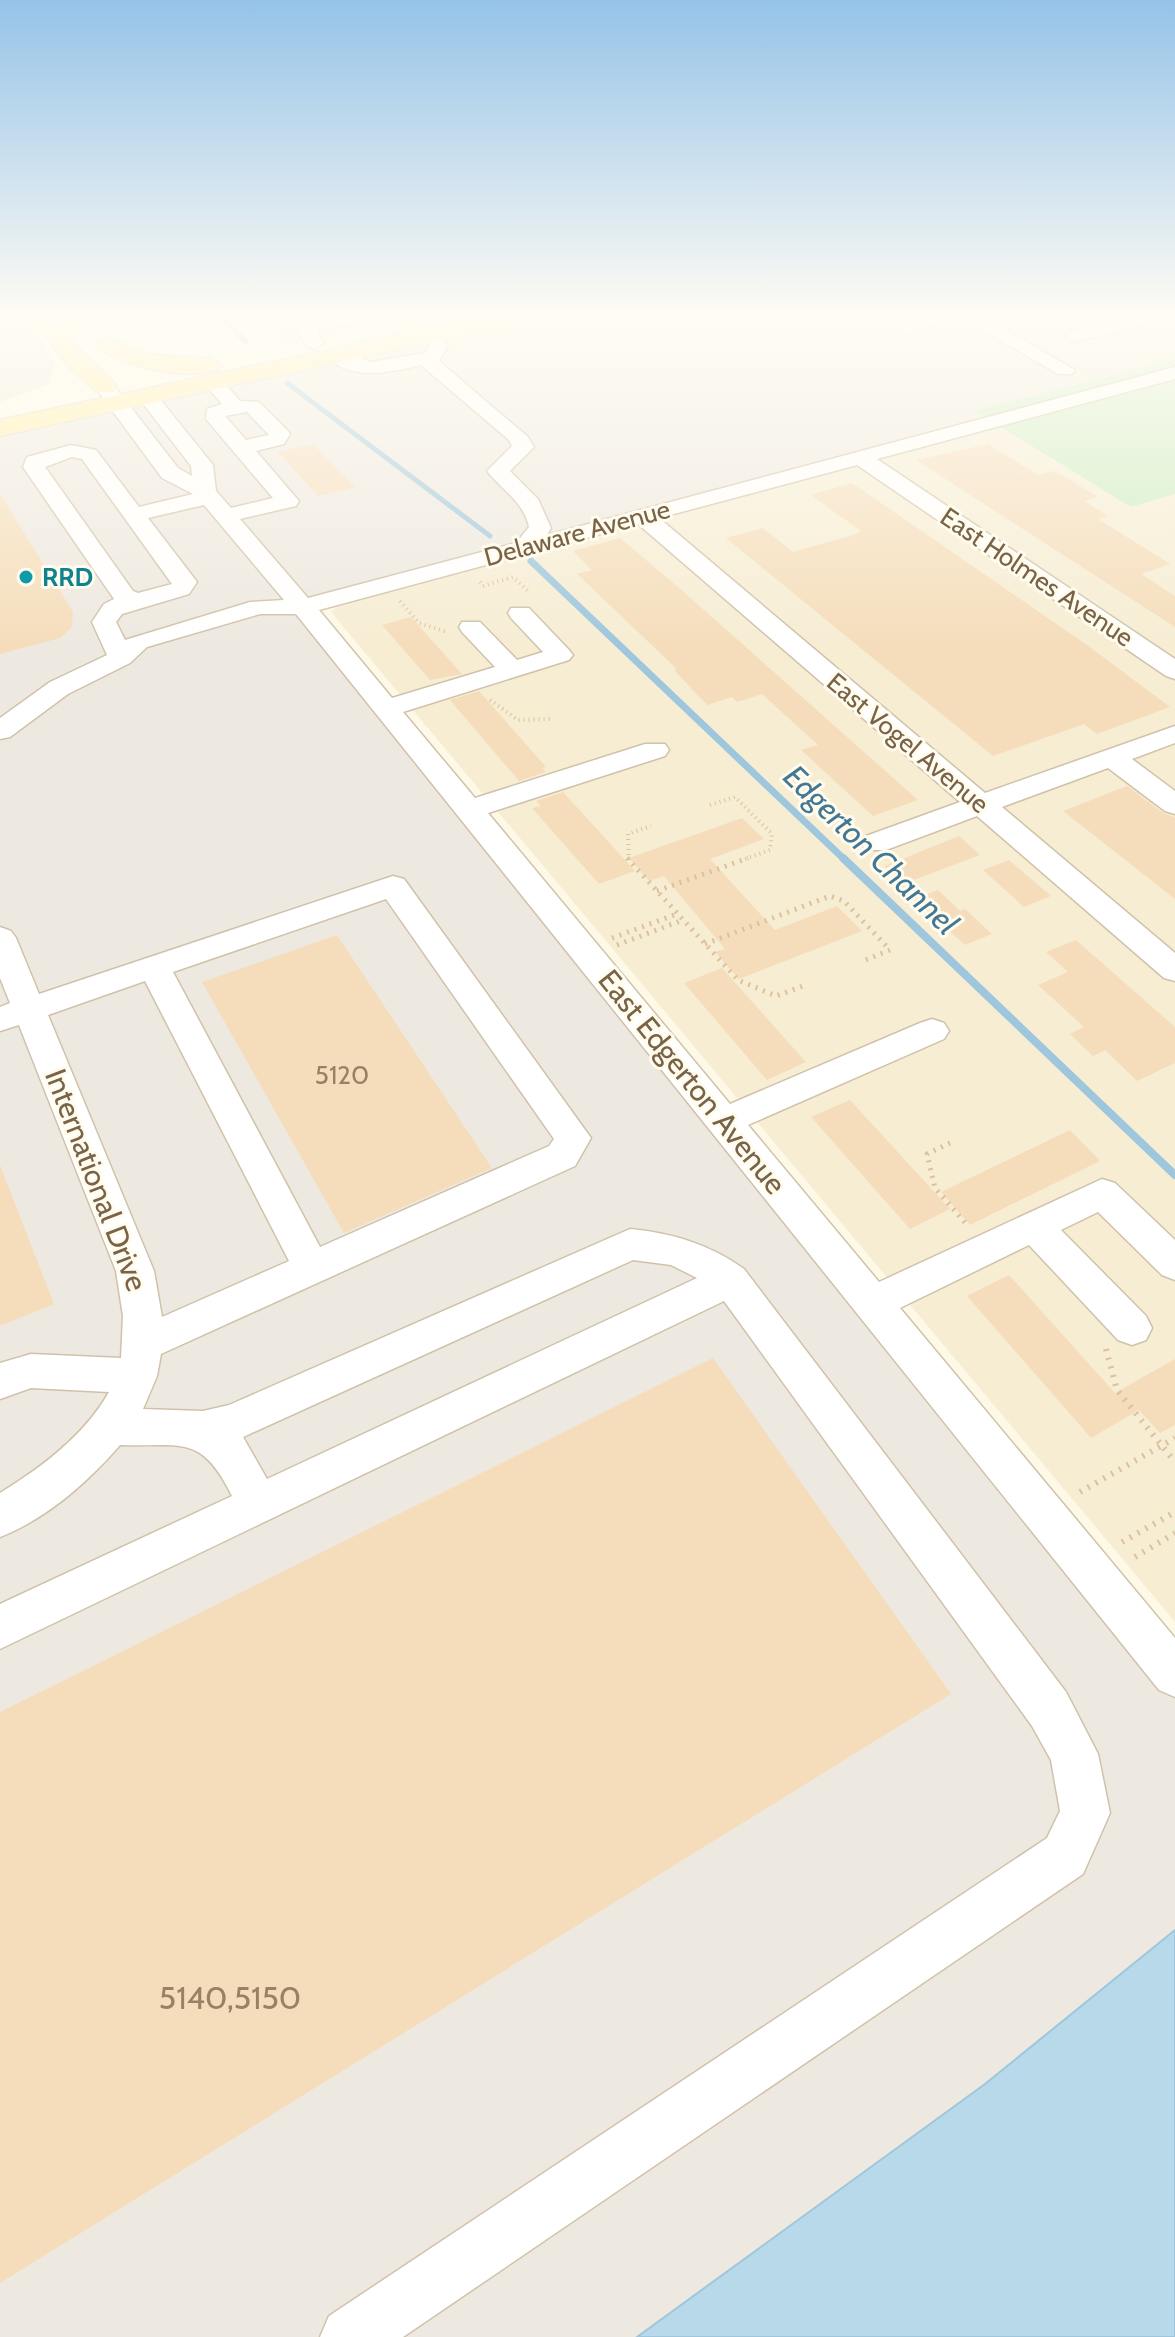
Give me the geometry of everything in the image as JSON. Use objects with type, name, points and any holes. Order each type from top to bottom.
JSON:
[{"type":"street","name":"East Edgerton Avenue","points":[[137,429],[170,473],[211,493]]},
{"type":"street","name":"East Edgerton Avenue","points":[[169,429],[211,493],[385,709],[1175,1674]]},
{"type":"street","points":[[134,515],[211,493],[288,501],[225,429]]},
{"type":"street","points":[[211,493],[243,451],[277,440],[280,434],[275,429]]},
{"type":"street","points":[[511,429],[523,447],[498,471],[534,508],[540,519],[535,537],[525,547]]},
{"type":"street","name":"Delaware Avenue","points":[[303,607],[961,429]]},
{"type":"street","points":[[71,451],[89,454],[134,515],[185,582],[181,589],[142,600],[124,596],[34,467],[35,462],[71,451]]},
{"type":"street","name":"East Holmes Avenue","points":[[858,456],[1175,671]]},
{"type":"street","name":"East Vogel Avenue","points":[[642,516],[1175,970]]},
{"type":"street","points":[[121,658],[104,622],[113,609],[132,599]]},
{"type":"street","points":[[385,709],[560,655],[526,605]]},
{"type":"street","points":[[0,731],[59,688],[121,658],[152,661],[263,630],[277,626],[303,607]]},
{"type":"street","points":[[460,630],[512,670]]},
{"type":"street","points":[[876,843],[982,807],[1175,734]]},
{"type":"street","points":[[469,810],[655,750]]},
{"type":"street","points":[[1111,757],[1175,805]]},
{"type":"street","points":[[0,1381],[31,1371],[139,1360],[312,1268],[562,1156],[573,1138],[393,886],[15,1014]]},
{"type":"street","name":"International Drive","points":[[0,938],[15,1014],[135,1271],[143,1306],[139,1360],[131,1391],[81,1458],[0,1517]]},
{"type":"street","points":[[154,967],[312,1268]]},
{"type":"street","points":[[724,1121],[932,1031]]},
{"type":"street","points":[[873,1303],[1102,1193],[1175,1264]]},
{"type":"street","points":[[1034,1226],[1118,1336]]},
{"type":"street","points":[[107,1426],[203,1429],[234,1422],[630,1244],[671,1248],[704,1260],[730,1280],[1049,1709],[1074,1754],[1085,1813],[1065,1856],[350,2337]]},
{"type":"street","points":[[0,1627],[730,1280]]},
{"type":"street","points":[[203,1429],[232,1453],[258,1505]]},
{"type":"path","points":[[474,577],[483,586],[513,577],[526,605]]},
{"type":"path","points":[[397,598],[419,623],[460,630]]},
{"type":"path","points":[[474,681],[501,712],[532,725],[552,719]]},
{"type":"path","points":[[657,891],[770,850],[772,834],[735,797],[710,805]]},
{"type":"path","points":[[651,826],[628,834],[626,857],[738,980],[776,996],[803,986]]},
{"type":"path","points":[[705,944],[830,896],[844,901],[890,950],[863,961]]},
{"type":"path","points":[[612,938],[677,914]]},
{"type":"path","points":[[617,945],[683,920]]},
{"type":"path","points":[[950,1143],[927,1154],[935,1188],[988,1248]]},
{"type":"path","points":[[1118,1336],[1117,1390],[1175,1462]]},
{"type":"path","points":[[1080,1492],[1175,1438]]},
{"type":"path","points":[[1122,1542],[1175,1512]]},
{"type":"path","points":[[1135,1557],[1175,1533]]},
{"type":"shaded area","points":[[0,429],[959,429],[304,606],[1175,1674],[1175,2337],[0,2337]]},
{"type":"shaded area","points":[[991,429],[1002,429],[1131,507],[1175,494],[1175,1622],[331,612],[336,607]]},
{"type":"green space","points":[[1004,429],[1175,429],[1175,494],[1131,507]]},
{"type":"water","points":[[1175,1930],[1175,2337],[637,2337],[985,2084]]},
{"type":"building","points":[[313,444],[355,487],[318,496],[278,452]]},
{"type":"building","points":[[988,444],[1038,475],[1055,471],[1098,497],[1084,501],[1108,516],[1098,519],[1170,564],[1141,574],[1175,596],[1175,627],[916,460]]},
{"type":"building","points":[[852,483],[1087,645],[1170,707],[1097,734],[1084,724],[993,756],[726,538],[763,528],[793,552],[853,535],[861,531],[811,495]]},
{"type":"building","name":"RRD","points":[[0,494],[73,612],[72,627],[60,638],[0,654]]},
{"type":"building","points":[[620,538],[918,800],[873,816],[801,750],[818,745],[762,694],[737,702],[732,697],[707,705],[674,670],[677,669],[577,574],[592,570],[573,551]]},
{"type":"building","points":[[411,617],[462,674],[430,680],[382,625]]},
{"type":"building","points":[[479,691],[546,767],[542,768],[546,772],[519,781],[450,700]]},
{"type":"building","points":[[1127,786],[1163,813],[1175,817],[1175,899],[1063,811]]},
{"type":"building","points":[[563,792],[635,871],[599,884],[532,808],[541,806],[536,801]]},
{"type":"building","points":[[742,818],[764,839],[710,859],[775,930],[837,906],[862,931],[739,979],[715,952],[725,949],[664,876],[649,881],[629,858]]},
{"type":"building","points":[[959,836],[980,855],[903,884],[885,866]]},
{"type":"building","points":[[1009,860],[1051,896],[1024,907],[983,870]]},
{"type":"building","points":[[938,890],[992,934],[965,945],[914,899]]},
{"type":"building","points":[[337,935],[492,1168],[344,1233],[202,982]]},
{"type":"building","points":[[1076,940],[1175,1027],[1175,1063],[1137,1081],[1105,1050],[1093,1056],[1070,1034],[1084,1027],[1038,985],[1068,972],[1046,952]]},
{"type":"building","points":[[722,968],[806,1062],[767,1080],[684,983]]},
{"type":"building","points":[[850,1100],[950,1209],[910,1229],[811,1117]]},
{"type":"building","points":[[1070,1130],[1100,1161],[970,1225],[941,1192]]},
{"type":"building","points":[[0,1165],[54,1304],[0,1326]]},
{"type":"building","points":[[1009,1275],[1115,1393],[1175,1359],[1175,1425],[1160,1433],[1139,1410],[1091,1438],[967,1296]]},
{"type":"building","points":[[713,1358],[951,1694],[0,2283],[0,1712]]},
{"type":"waterway","name":"Edgerton Channel","points":[[348,429],[490,536]]},
{"type":"waterway","name":"Edgerton Channel","points":[[531,561],[845,860]]},
{"type":"waterway","name":"Edgerton Channel","points":[[843,858],[1175,1175]]},
{"type":"place","name":"RRD","points":[[26,577]]}]
